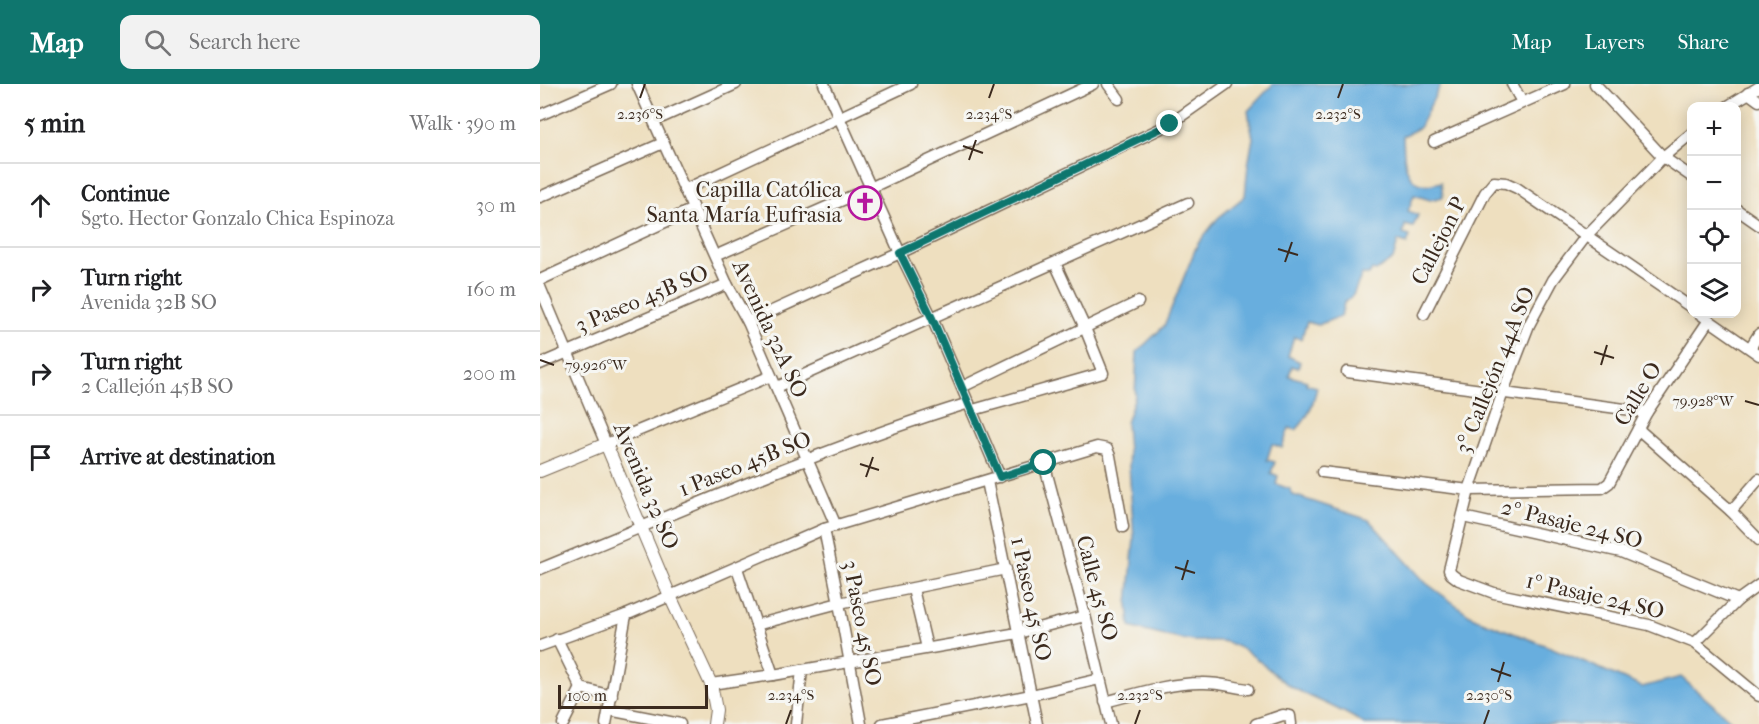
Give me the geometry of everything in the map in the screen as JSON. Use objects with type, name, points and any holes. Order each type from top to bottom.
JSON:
[{"type":"street","points":[[540,115],[611,84]]},
{"type":"street","name":"Avenida 32A SO","points":[[637,84],[727,284],[748,322],[836,526]]},
{"type":"street","points":[[654,121],[736,84]]},
{"type":"street","points":[[824,84],[870,188],[932,318],[1000,477]]},
{"type":"street","points":[[684,190],[911,84]]},
{"type":"street","points":[[715,256],[870,188],[1093,84]]},
{"type":"street","points":[[1108,84],[1119,99]]},
{"type":"street","points":[[1208,84],[1217,91]]},
{"type":"street","points":[[748,322],[900,253],[1170,124],[1227,84]]},
{"type":"street","points":[[1512,84],[1522,102]]},
{"type":"street","points":[[1434,142],[1565,84]]},
{"type":"street","points":[[1595,84],[1663,157],[1687,174]]},
{"type":"street","points":[[1734,102],[1759,87]]},
{"type":"street","points":[[1748,93],[1759,101]]},
{"type":"street","name":"3° Callejón 44A SO","points":[[1449,566],[1470,490],[1503,392],[1529,325],[1553,280],[1586,236],[1663,157],[1687,137]]},
{"type":"street","points":[[540,197],[663,143]]},
{"type":"street","name":"Callejon P","points":[[1424,314],[1494,182],[1500,181],[1511,185],[1586,236]]},
{"type":"street","points":[[777,387],[1188,203]]},
{"type":"street","points":[[540,280],[693,209]]},
{"type":"street","points":[[1738,210],[1759,225]]},
{"type":"street","points":[[1586,236],[1687,305]]},
{"type":"street","points":[[1055,263],[1085,328]]},
{"type":"street","name":"3 Paseo 45B SO","points":[[540,364],[727,284]]},
{"type":"street","name":"Avenida 32 SO","points":[[540,287],[670,596],[711,684],[716,700],[714,724]]},
{"type":"street","points":[[962,387],[1138,302]]},
{"type":"street","name":"Calle O","points":[[1602,488],[1609,483],[1647,412],[1703,318]]},
{"type":"street","points":[[1706,318],[1755,351],[1759,334]]},
{"type":"street","name":"1 Paseo 45B SO","points":[[540,569],[808,458],[904,423],[1103,373],[1085,328]]},
{"type":"street","points":[[1347,372],[1647,412]]},
{"type":"street","points":[[540,471],[771,376]]},
{"type":"street","points":[[1638,429],[1731,511],[1759,540]]},
{"type":"street","points":[[540,646],[626,615],[824,529],[1097,447],[1107,449],[1110,456],[1123,527]]},
{"type":"street","name":"Calle 45 SO","points":[[1044,463],[1086,616],[1111,724]]},
{"type":"street","name":"2º Pasaje 24 SO","points":[[1322,472],[1470,490],[1602,488]]},
{"type":"street","points":[[1731,511],[1759,479]]},
{"type":"street","name":"1 Paseo 45 SO","points":[[987,481],[1037,724]]},
{"type":"street","name":"2º Pasaje 24 SO","points":[[1463,517],[1621,552],[1738,600]]},
{"type":"street","name":"3 Paseo 45 SO","points":[[824,529],[861,724]]},
{"type":"street","name":"1º Pasaje 24 SO","points":[[1449,566],[1455,578],[1494,593],[1649,625],[1695,643],[1759,696]]},
{"type":"street","points":[[736,568],[773,675]]},
{"type":"street","points":[[756,625],[839,603],[1005,569]]},
{"type":"street","points":[[1695,643],[1738,600],[1759,585]]},
{"type":"street","points":[[913,588],[927,648]]},
{"type":"street","points":[[606,724],[626,615]]},
{"type":"street","points":[[711,684],[849,663],[1018,633],[1086,616]]},
{"type":"street","points":[[557,639],[580,687],[612,696]]},
{"type":"street","points":[[796,724],[802,670]]},
{"type":"street","points":[[882,724],[940,719],[1100,678]]},
{"type":"street","points":[[1105,702],[1166,686],[1194,683],[1215,683],[1248,690]]},
{"type":"street","points":[[562,724],[580,687]]},
{"type":"street","points":[[799,707],[803,724]]},
{"type":"street","points":[[609,710],[680,724]]},
{"type":"street","points":[[1256,724],[1283,715],[1290,716],[1291,724]]},
{"type":"water","points":[[1273,84],[1441,84],[1419,128],[1403,136],[1404,159],[1408,173],[1418,183],[1426,185],[1441,182],[1443,197],[1430,200],[1414,195],[1408,211],[1418,215],[1413,227],[1405,225],[1403,234],[1410,236],[1407,244],[1398,241],[1393,259],[1376,271],[1372,270],[1369,275],[1362,274],[1353,295],[1344,303],[1341,316],[1318,325],[1307,322],[1301,339],[1294,337],[1288,356],[1300,362],[1298,368],[1292,366],[1289,376],[1307,381],[1306,384],[1317,387],[1310,410],[1296,430],[1289,428],[1282,448],[1272,444],[1267,460],[1275,462],[1271,473],[1278,476],[1276,484],[1290,489],[1293,495],[1369,520],[1426,583],[1474,618],[1555,649],[1642,687],[1681,677],[1735,724],[1364,724],[1290,686],[1253,656],[1236,646],[1222,641],[1193,641],[1130,627],[1128,604],[1134,539],[1126,423],[1135,396],[1137,352],[1164,326],[1197,245],[1218,218],[1245,196],[1253,138],[1248,111]]},
{"type":"place","name":"Capilla Católica Santa María Eufrasia","points":[[865,203]]},
{"type":"route","points":[[1044,463],[1000,477],[932,318],[900,253],[1170,124]]}]
